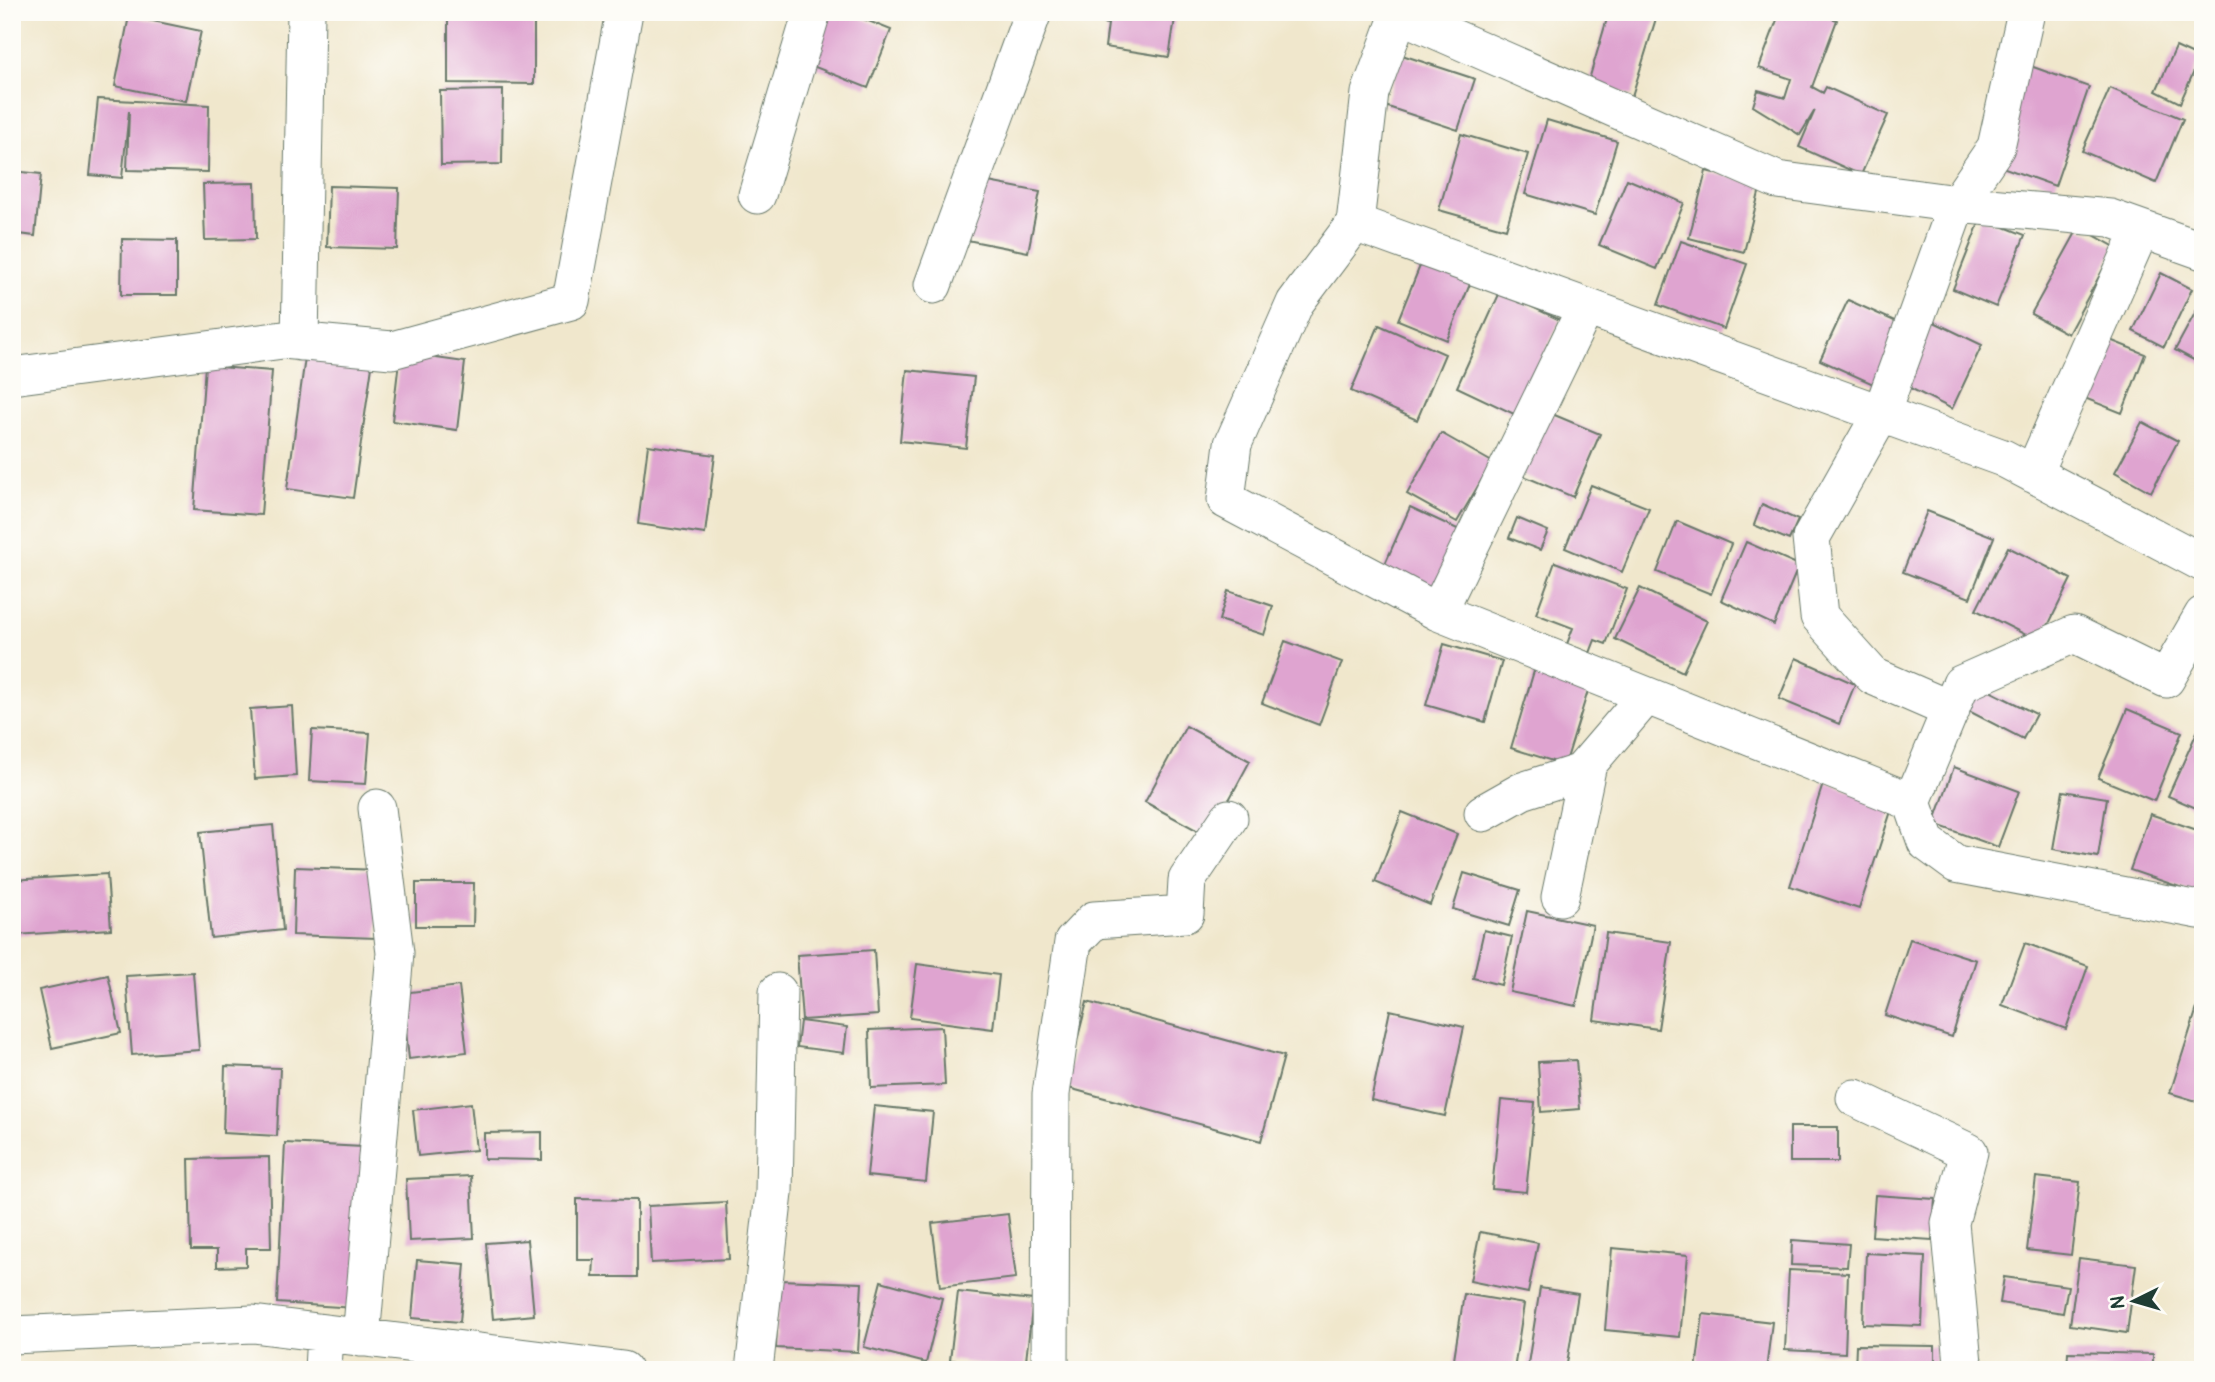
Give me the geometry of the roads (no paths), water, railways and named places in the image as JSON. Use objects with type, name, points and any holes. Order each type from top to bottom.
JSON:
[{"type":"street","points":[[300,342],[306,12]]},
{"type":"street","points":[[12,376],[283,341],[392,350],[571,301],[624,12]]},
{"type":"street","points":[[757,195],[813,12]]},
{"type":"street","points":[[933,285],[1033,12]]},
{"type":"street","points":[[1951,710],[1873,676],[1819,616],[1811,538],[1881,414],[1957,204],[1996,147],[2026,12]]},
{"type":"street","points":[[1912,802],[1438,612],[1226,500],[1233,444],[1295,303],[1355,223],[1370,93],[1399,13],[1777,180],[1957,204],[2110,218],[2203,251]]},
{"type":"street","points":[[1355,223],[2003,458],[2203,563]]},
{"type":"street","points":[[2033,474],[2141,229]]},
{"type":"street","points":[[1438,612],[1586,307]]},
{"type":"street","points":[[2203,615],[2166,679],[2074,634],[1961,684],[1912,802],[1926,842],[1956,864],[2199,910],[2203,907]]},
{"type":"street","points":[[1483,813],[1522,791],[1581,772],[1646,696]]},
{"type":"street","points":[[1560,897],[1588,764]]},
{"type":"street","points":[[361,1338],[395,953],[377,808]]},
{"type":"street","points":[[1050,1370],[1051,1094],[1073,942],[1094,920],[1185,914],[1187,880],[1229,818]]},
{"type":"street","points":[[754,1370],[774,1193],[778,992]]},
{"type":"street","points":[[1855,1098],[1969,1152],[1950,1223],[1963,1363],[1966,1370]]},
{"type":"street","points":[[12,1335],[253,1324],[623,1370]]},
{"type":"street","points":[[323,1370],[325,1333]]}]
